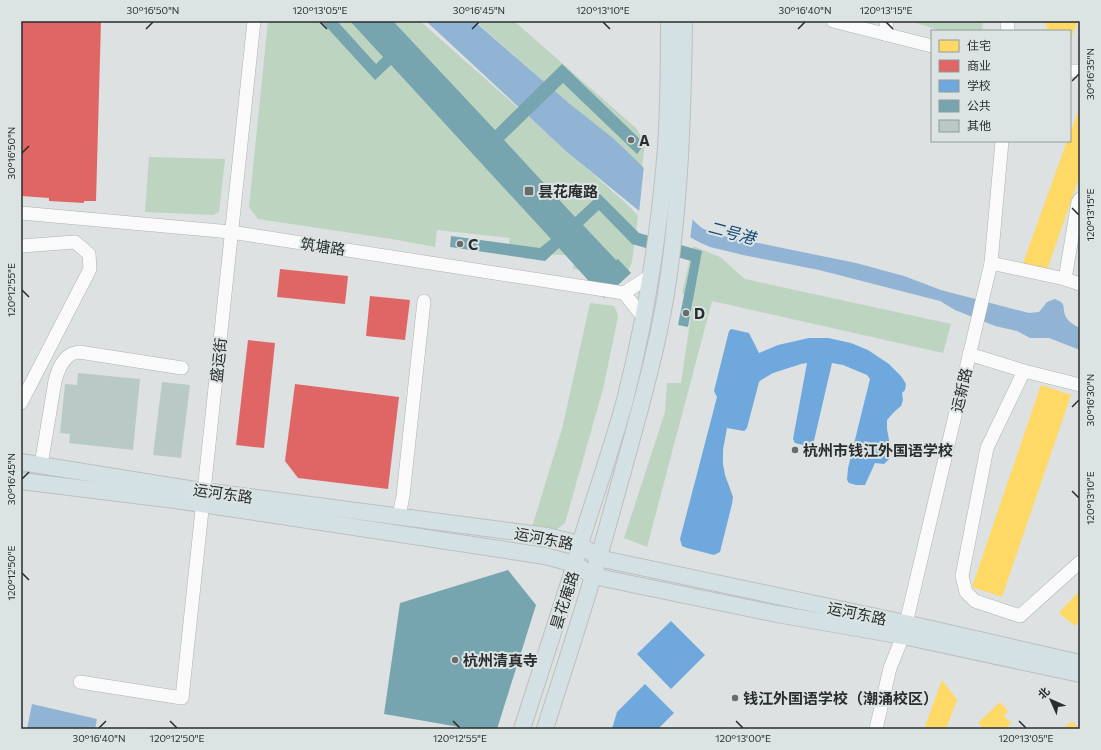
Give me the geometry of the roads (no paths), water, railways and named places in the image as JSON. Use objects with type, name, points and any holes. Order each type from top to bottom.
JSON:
[{"type":"main road","name":"昙花庵路","points":[[544,729],[593,576],[642,404],[657,344],[672,250],[669,21]]},
{"type":"main road","name":"昙花庵路","points":[[522,729],[576,564],[580,544],[625,400],[643,317],[683,92],[684,21]]},
{"type":"main road","name":"运河东路","points":[[21,462],[203,498],[545,556],[576,564],[593,576],[777,614],[904,630],[1080,663]]},
{"type":"main road","name":"运河东路","points":[[21,481],[399,516],[547,536],[580,544],[598,558],[904,630],[1080,674]]},
{"type":"street","name":"盛运街","points":[[80,682],[182,698],[254,21]]},
{"type":"street","points":[[833,21],[886,27],[931,46]]},
{"type":"street","name":"运新路","points":[[876,729],[890,668],[904,630],[986,287],[991,263],[1002,142]]},
{"type":"street","points":[[1065,280],[1078,202],[1080,198]]},
{"type":"street","name":"筑塘路","points":[[21,213],[231,232],[624,293]]},
{"type":"street","points":[[21,246],[75,242],[89,254],[90,269],[21,403]]},
{"type":"street","points":[[991,263],[1080,284]]},
{"type":"street","points":[[643,317],[624,293],[650,276]]},
{"type":"street","points":[[399,516],[403,496],[424,301]]},
{"type":"street","points":[[971,347],[1024,371],[1080,385]]},
{"type":"street","points":[[41,465],[57,374],[71,353],[79,352],[182,368]]},
{"type":"street","points":[[1024,371],[987,448],[962,576],[966,592],[975,602],[1020,616],[1080,562]]},
{"type":"water","points":[[426,21],[474,21],[570,104],[614,139],[702,228],[714,234],[856,263],[904,276],[941,290],[1029,313],[1039,312],[1047,302],[1055,299],[1063,304],[1067,319],[1080,328],[1080,350],[1049,338],[1030,338],[1017,331],[995,326],[955,310],[940,301],[819,270],[743,255],[703,244],[638,210],[567,152]]},
{"type":"water","points":[[32,704],[97,719],[95,729],[27,729]]},
{"type":"place","name":"A","points":[[631,140]]},
{"type":"place","name":"昙花庵路","points":[[529,191]]},
{"type":"place","name":"C","points":[[460,244]]},
{"type":"place","name":"D","points":[[686,313]]},
{"type":"place","name":"杭州市钱江外国语学校","points":[[795,450]]},
{"type":"place","name":"杭州清真寺","points":[[455,660]]},
{"type":"place","name":"钱江外国语学校（潮涌校区）","points":[[735,698]]},
{"type":"water label","name":"二号港","points":[[732,232]]}]
